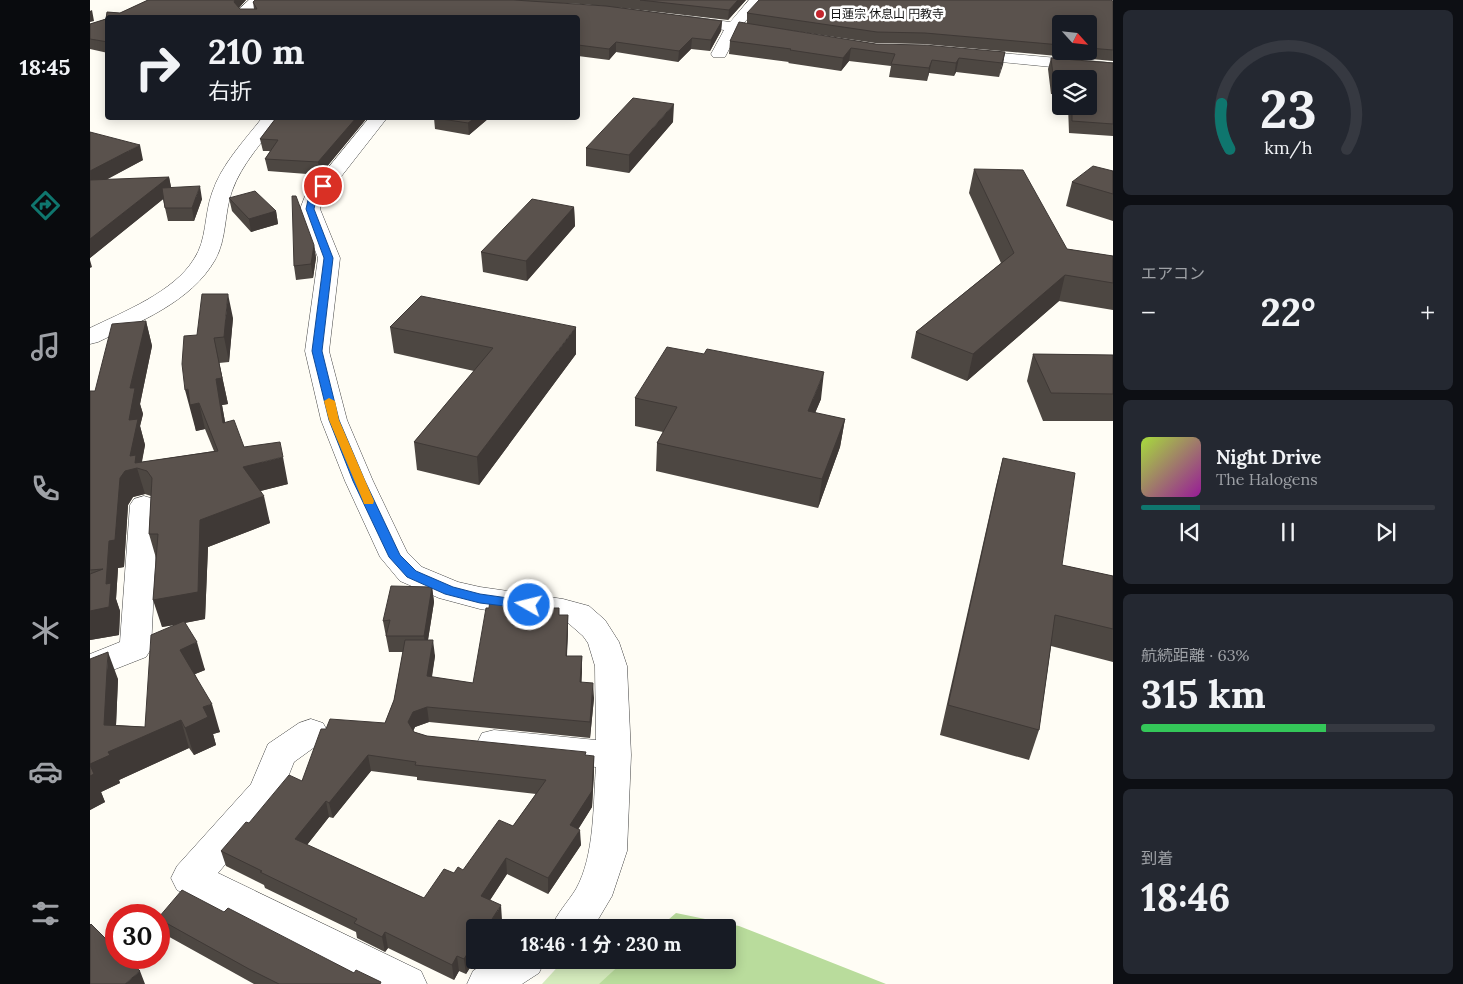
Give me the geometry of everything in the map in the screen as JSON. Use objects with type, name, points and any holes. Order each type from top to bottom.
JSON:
[{"type":"street","points":[[247,15],[244,11],[258,0]]},
{"type":"street","points":[[719,54],[733,26],[757,0]]},
{"type":"street","points":[[675,18],[733,26],[744,30],[790,38]]},
{"type":"street","points":[[952,54],[1113,68]]},
{"type":"street","points":[[90,336],[171,294],[204,263],[210,250],[222,192],[236,162],[269,120]]},
{"type":"street","points":[[376,120],[312,200],[310,209],[329,258],[317,351],[334,420],[359,481],[395,557],[411,574],[450,591],[480,598],[563,610],[578,614],[594,628],[603,642],[611,666],[614,755],[608,851],[593,896],[576,919]]},
{"type":"street","points":[[90,667],[135,649],[144,505]]},
{"type":"street","points":[[311,732],[280,754],[265,792],[190,878],[406,984]]},
{"type":"street","points":[[468,741],[614,755]]},
{"type":"street","points":[[487,984],[511,969]]},
{"type":"green space","points":[[676,913],[705,919],[669,919]]},
{"type":"green space","points":[[736,925],[886,984],[599,984],[615,969],[736,969]]},
{"type":"green space","points":[[556,969],[624,969],[627,984],[542,984]]},
{"type":"building","points":[[148,0],[235,0],[234,2],[240,9],[257,9],[253,2],[255,0],[514,0],[606,6],[722,21],[711,40],[692,38],[679,51],[616,42],[609,49],[580,45],[580,15],[107,15],[107,12],[120,13]]},
{"type":"building","points":[[640,0],[738,0],[729,10]]},
{"type":"building","points":[[759,0],[1110,0],[1113,1],[1113,50],[1098,49],[1098,15],[1052,15],[1052,44],[925,33],[877,32],[747,13]]},
{"type":"building","points":[[105,19],[105,42],[90,39],[90,24]]},
{"type":"building","points":[[739,22],[876,44],[925,45],[1005,52],[1002,63],[959,58],[956,63],[932,60],[929,68],[891,64],[895,54],[851,48],[843,58],[730,41]]},
{"type":"building","points":[[1051,58],[1052,60],[1113,63],[1113,124],[1072,121],[1072,115],[1097,115],[1097,70],[1052,70]]},
{"type":"building","points":[[633,98],[674,104],[629,155],[586,148]]},
{"type":"building","points":[[274,120],[354,120],[318,162],[265,159],[278,140],[260,139]]},
{"type":"building","points":[[448,120],[472,120],[468,123]]},
{"type":"building","points":[[90,132],[140,145],[90,171]]},
{"type":"building","points":[[1093,166],[1113,171],[1113,194],[1072,182]]},
{"type":"building","points":[[974,169],[1023,170],[1067,249],[1113,256],[1113,283],[1065,275],[973,354],[916,332],[1014,253]]},
{"type":"building","points":[[169,177],[90,239],[90,180]]},
{"type":"building","points":[[200,186],[192,208],[165,208],[162,188]]},
{"type":"building","points":[[255,191],[276,211],[249,219],[229,198]]},
{"type":"building","points":[[292,196],[296,196],[314,245],[311,264],[294,266]]},
{"type":"building","points":[[532,199],[574,207],[526,261],[481,252]]},
{"type":"building","points":[[202,294],[228,294],[224,337],[214,338],[222,378],[216,379],[223,423],[234,420],[244,447],[280,442],[283,457],[243,467],[264,496],[200,520],[198,592],[153,600],[158,534],[149,534],[152,478],[147,471],[137,468],[125,471],[120,478],[115,540],[109,541],[106,584],[111,583],[109,607],[90,611],[90,574],[103,569],[90,570],[90,391],[95,391],[112,324],[146,321],[130,388],[135,388],[129,420],[138,419],[130,456],[136,455],[135,463],[218,451],[199,403],[190,405],[188,389],[185,390],[182,364],[184,336],[197,335]]},
{"type":"building","points":[[421,296],[576,327],[477,457],[414,442],[493,348],[390,327]]},
{"type":"building","points":[[667,347],[704,354],[707,349],[824,372],[808,411],[845,419],[822,479],[657,443],[677,407],[635,398]]},
{"type":"building","points":[[1033,354],[1113,355],[1113,394],[1051,393]]},
{"type":"building","points":[[1003,458],[1075,473],[1062,565],[1113,576],[1113,629],[1055,615],[1039,730],[948,705]]},
{"type":"building","points":[[391,586],[432,587],[424,636],[386,636],[390,620],[383,621]]},
{"type":"building","points":[[490,600],[527,603],[526,608],[559,608],[559,615],[568,615],[566,656],[582,656],[580,682],[593,683],[590,722],[427,707],[413,712],[408,722],[414,732],[427,736],[586,752],[585,755],[594,756],[592,791],[570,825],[580,830],[548,878],[506,858],[481,896],[501,905],[492,919],[466,919],[466,956],[464,959],[457,956],[452,965],[385,932],[382,937],[354,923],[357,919],[221,851],[246,822],[249,823],[289,775],[302,781],[321,729],[326,729],[330,719],[385,723],[394,700],[405,640],[433,640],[427,676],[473,683],[486,608],[489,608]],"holes":[[[368,755],[416,762],[415,765],[546,780],[513,826],[499,820],[463,870],[458,867],[454,873],[444,869],[424,898],[295,839],[326,801],[329,803]]]},
{"type":"building","points":[[184,621],[197,642],[180,650],[212,704],[203,707],[208,717],[185,728],[181,720],[108,752],[110,755],[90,764],[90,659],[108,652],[104,725],[145,727],[151,635]]},
{"type":"building","points":[[90,765],[94,774],[90,776]]},
{"type":"building","points":[[182,890],[224,912],[228,908],[354,973],[356,970],[381,982],[380,984],[279,984],[170,925],[170,904]]},
{"type":"building","points":[[90,925],[105,938],[105,969],[138,969],[140,971],[125,984],[90,984]]},
{"type":"slow traffic","points":[[329,401],[334,420],[368,501]]},
{"type":"place","name":"日蓮宗 休息山 円教寺","points":[[820,14]]},
{"type":"route","points":[[323,186],[312,200],[310,209],[329,258],[322,300],[317,351],[334,420],[359,481],[395,557],[411,574],[450,591],[480,598],[529,605]]}]
